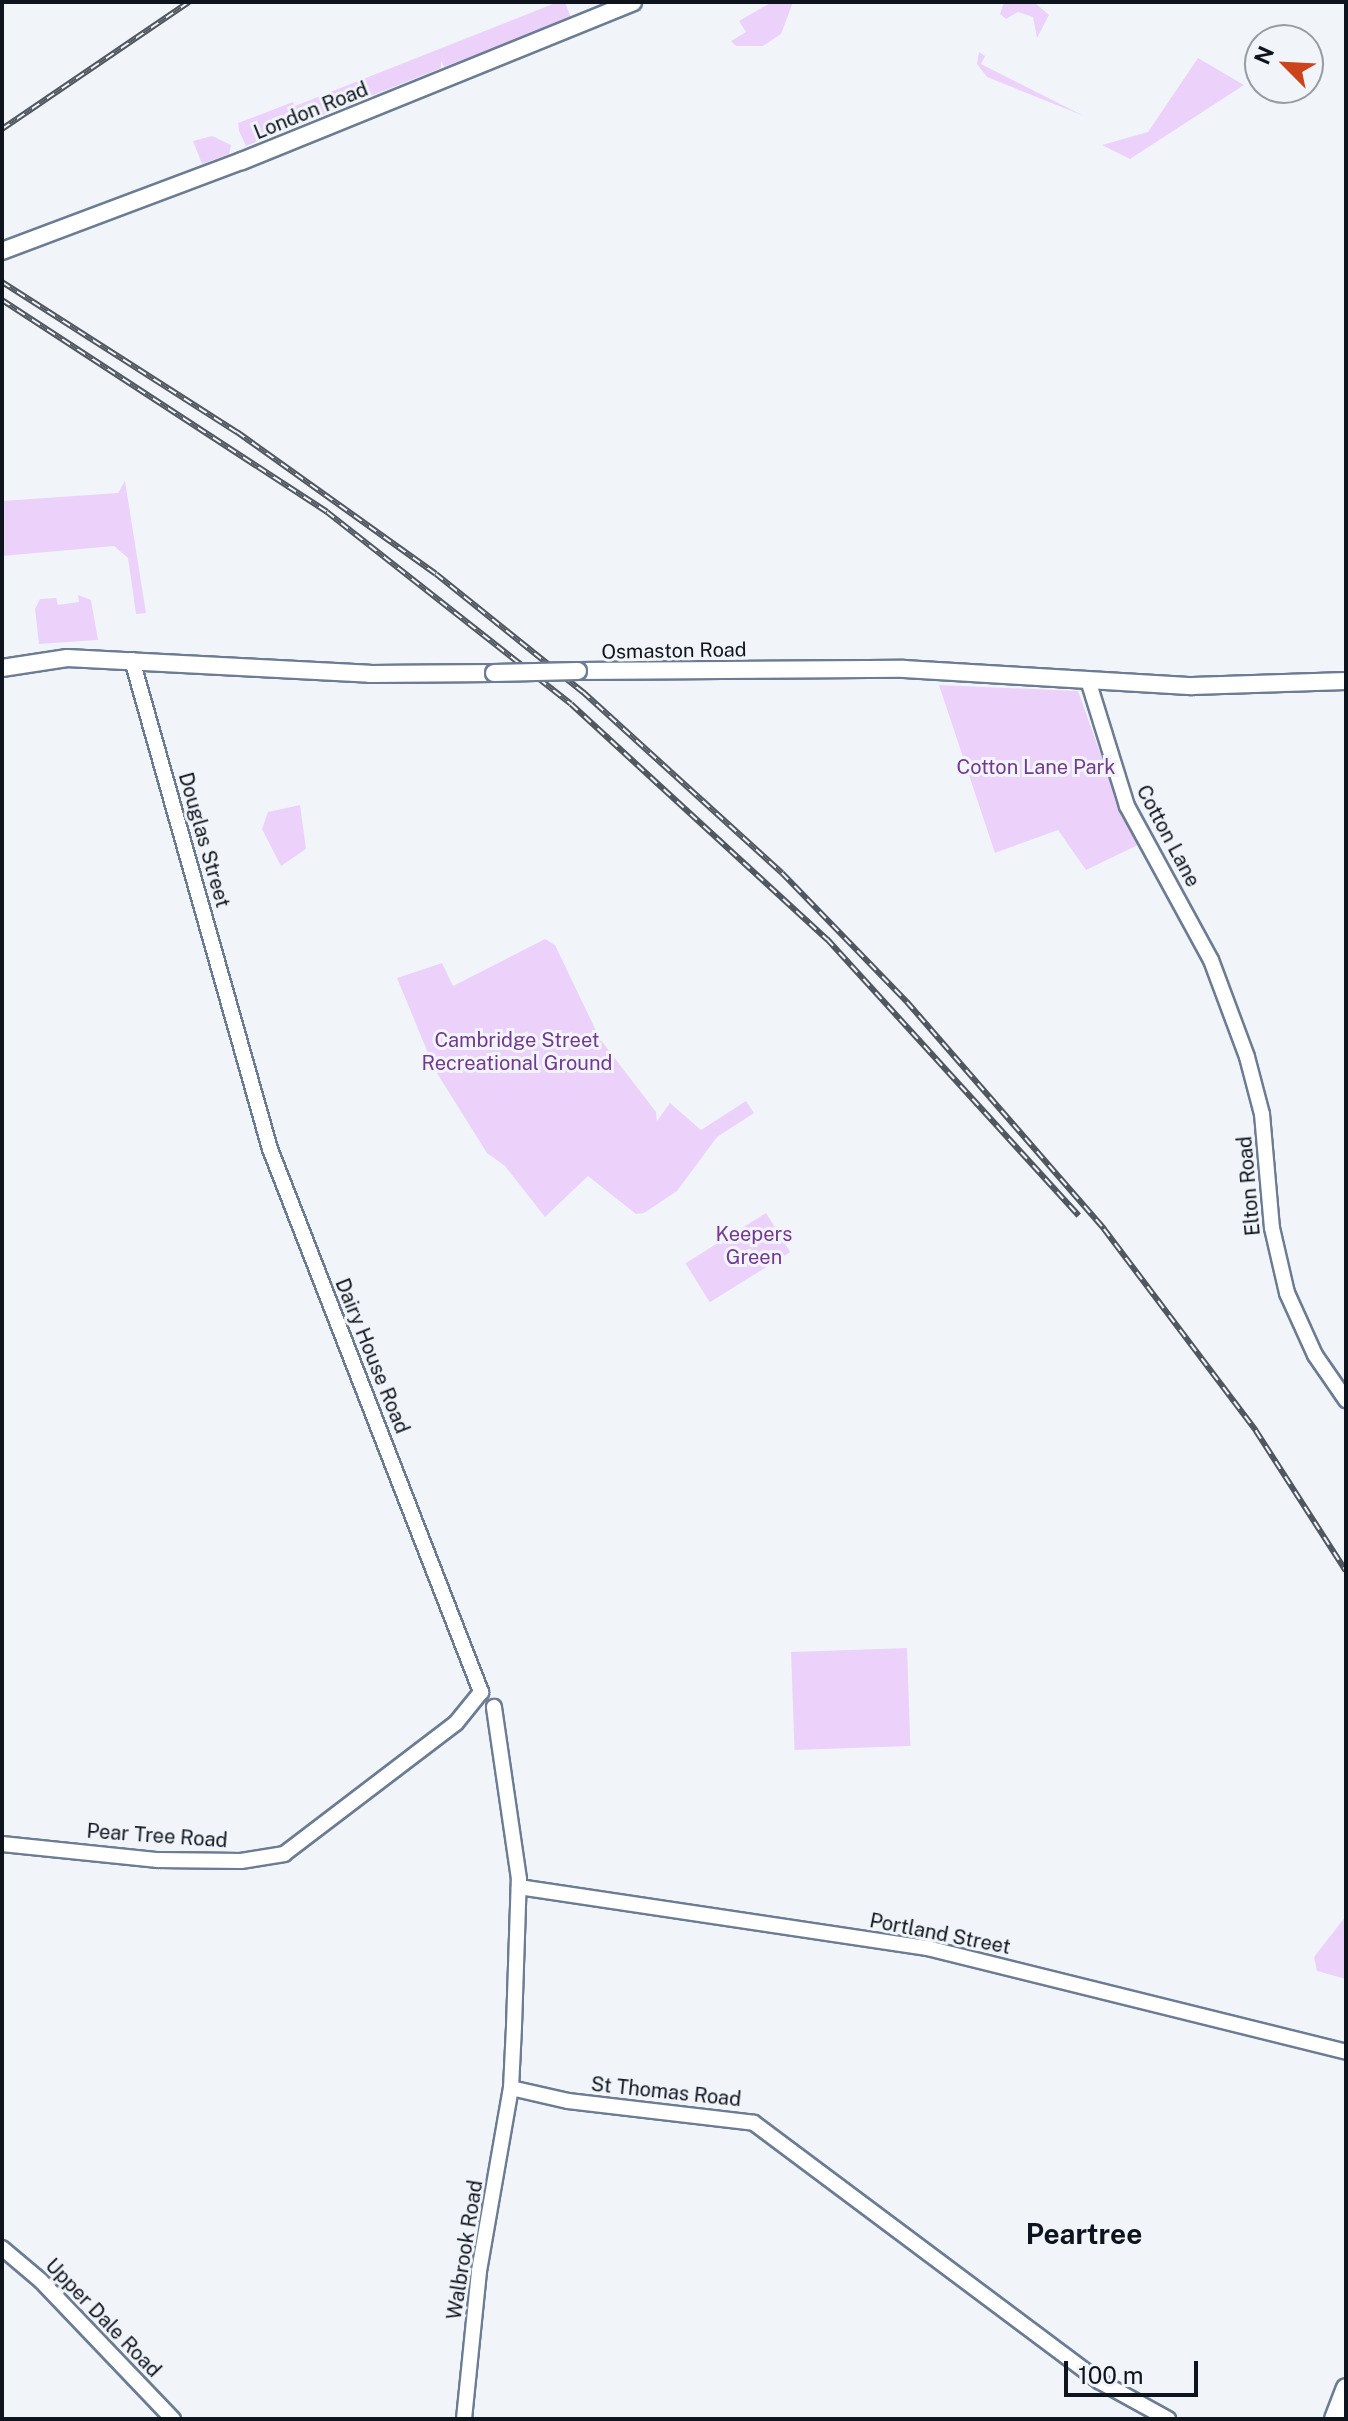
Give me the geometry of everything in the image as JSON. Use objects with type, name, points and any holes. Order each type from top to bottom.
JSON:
[{"type":"highway","points":[[1334,2419],[1346,2388]]},
{"type":"main road","name":"London Road","points":[[2,251],[242,161],[633,2]]},
{"type":"main road","name":"Osmaston Road","points":[[2,668],[67,658],[370,674],[904,669],[1192,686],[1346,681]]},
{"type":"street","name":"Douglas Street","points":[[132,660],[237,1032]]},
{"type":"street","name":"Cotton Lane","points":[[1088,680],[1127,806],[1211,960]]},
{"type":"street","name":"Elton Road","points":[[1211,960],[1260,1104],[1272,1228],[1287,1293],[1310,1346],[1346,1400]]},
{"type":"street","name":"Dairy House Road","points":[[237,1032],[270,1149],[482,1706]]},
{"type":"street","name":"Pear Tree Road","points":[[2,1844],[158,1860],[265,1859],[299,1846],[482,1706]]},
{"type":"street","points":[[482,1706],[497,1739],[519,1887],[511,2088]]},
{"type":"street","name":"Portland Street","points":[[519,1887],[927,1948],[1346,2052]]},
{"type":"street","name":"St Thomas Road","points":[[511,2088],[568,2101],[754,2123],[1086,2371],[1168,2419]]},
{"type":"street","name":"Walbrook Road","points":[[464,2419],[479,2271],[511,2088]]},
{"type":"street","name":"Upper Dale Road","points":[[2,2248],[41,2281],[173,2419]]},
{"type":"green space","points":[[558,2],[565,2],[571,18],[444,67],[441,61],[441,68],[246,146],[239,131],[238,123],[293,102],[295,106]]},
{"type":"green space","points":[[772,2],[793,2],[781,34],[763,46],[736,46],[731,41],[746,32],[739,21]]},
{"type":"green space","points":[[1004,2],[1034,2],[1049,15],[1037,38],[1033,17],[1018,12],[1006,19],[1000,14]]},
{"type":"green space","points":[[979,52],[985,56],[981,64],[1084,116],[987,77],[977,64]]},
{"type":"green space","points":[[1198,58],[1244,85],[1130,159],[1102,145],[1148,132]]},
{"type":"green space","points":[[212,136],[231,145],[229,154],[202,164],[193,141]]},
{"type":"green space","points":[[125,481],[146,613],[136,614],[128,558],[114,546],[2,556],[2,501],[118,493]]},
{"type":"green space","points":[[78,595],[91,600],[98,640],[39,644],[35,609],[40,599],[56,598],[58,605],[79,602]]},
{"type":"green space","name":"Cotton Lane Park","points":[[939,685],[1078,691],[1121,811],[1140,844],[1086,870],[1058,830],[995,853]]},
{"type":"green space","points":[[300,805],[306,849],[281,866],[262,829],[268,812]]},
{"type":"green space","name":"Cambridge Street Recreational Ground","points":[[545,939],[555,945],[600,1039],[656,1112],[657,1121],[670,1103],[701,1130],[746,1101],[754,1113],[717,1137],[677,1191],[644,1213],[636,1214],[588,1176],[545,1217],[505,1166],[487,1153],[435,1070],[397,978],[442,963],[453,986]]},
{"type":"green space","name":"Keepers Green","points":[[766,1213],[790,1252],[710,1302],[685,1263]]},
{"type":"green space","points":[[907,1648],[910,1746],[794,1750],[791,1652]]},
{"type":"green space","points":[[1346,1916],[1346,1979],[1317,1971],[1314,1957]]},
{"type":"railway","points":[[2,129],[189,2]]},
{"type":"railway","points":[[2,282],[237,432],[436,574],[583,692],[782,873],[907,1002],[1104,1229],[1256,1431],[1346,1571]]},
{"type":"railway","points":[[2,300],[327,512],[571,704],[827,939],[1079,1216]]},
{"type":"district","name":"Peartree","points":[[1084,2234]]}]
